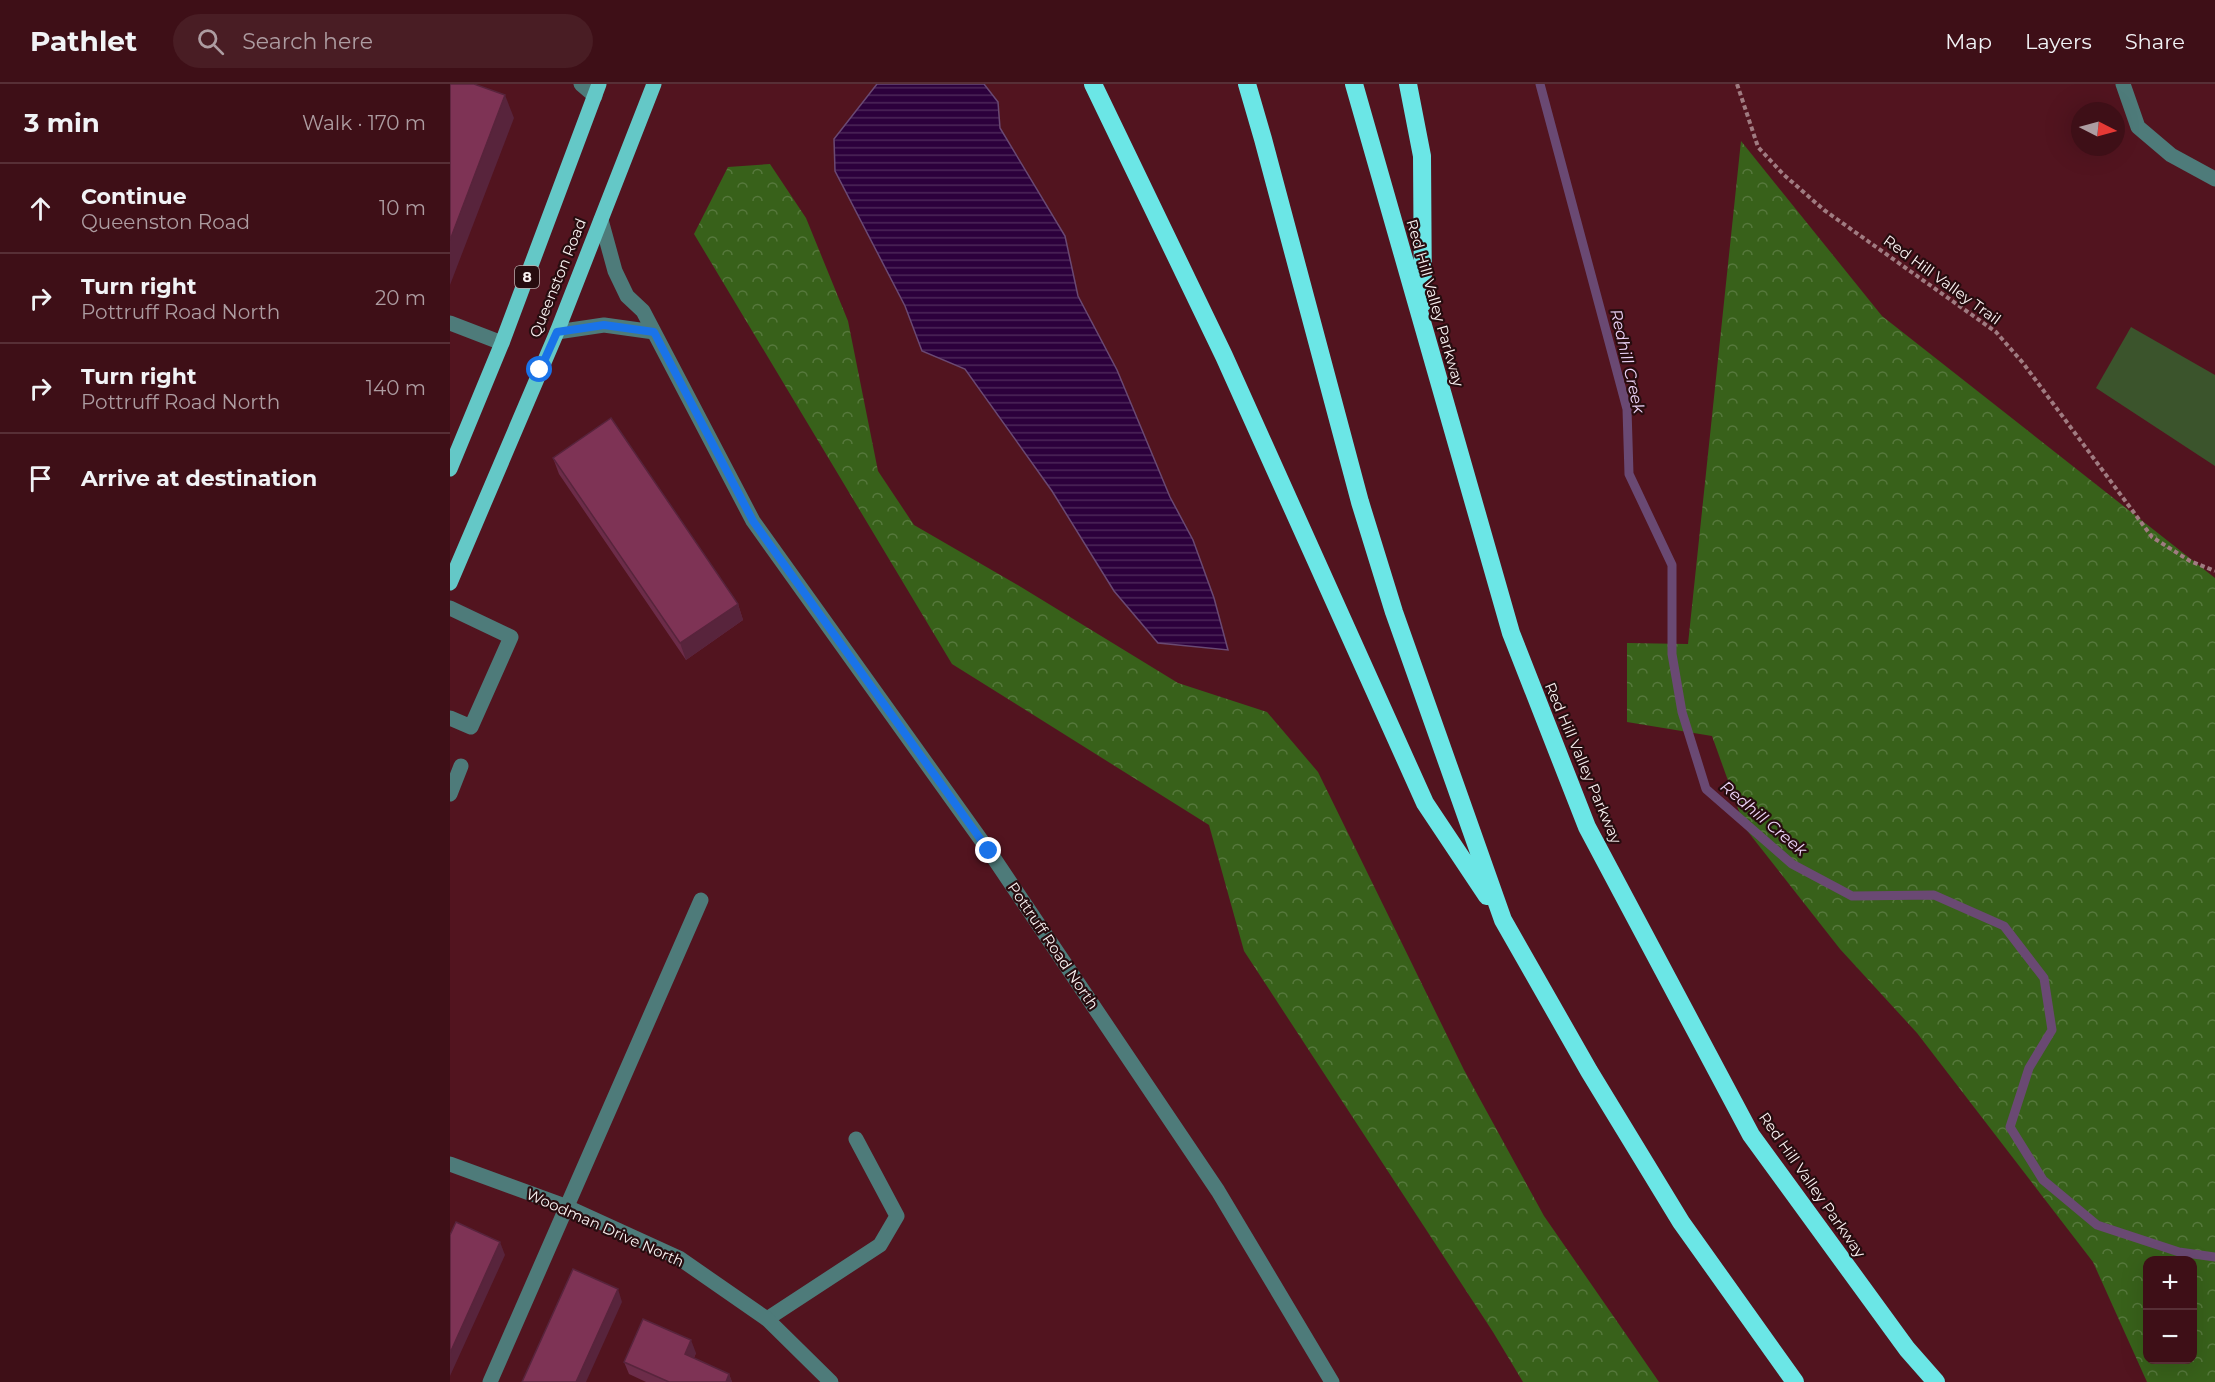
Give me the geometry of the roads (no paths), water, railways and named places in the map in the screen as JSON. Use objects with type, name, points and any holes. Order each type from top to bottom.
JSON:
[{"type":"highway","points":[[1093,84],[1224,356],[1425,803],[1503,920],[1589,1071],[1681,1222],[1795,1382]]},
{"type":"highway","points":[[1246,84],[1263,139],[1360,502],[1394,612],[1503,920]]},
{"type":"highway","name":"Red Hill Valley Parkway","points":[[1354,84],[1511,633],[1587,827],[1751,1135],[1907,1349],[1936,1382]]},
{"type":"highway","points":[[1408,84],[1422,156],[1423,326]]},
{"type":"main road","name":"Queenston Road","points":[[450,583],[557,332],[654,84]]},
{"type":"main road","name":"Queenston Road","points":[[450,469],[502,343],[597,90]]},
{"type":"street","points":[[581,84],[597,90]]},
{"type":"street","points":[[2123,84],[2138,127],[2171,155],[2215,179]]},
{"type":"street","name":"Pottruff Road North","points":[[601,220],[615,271],[627,296],[643,311],[753,521],[989,851],[1218,1191],[1332,1382]]},
{"type":"street","points":[[450,323],[502,343]]},
{"type":"street","points":[[557,332],[604,325],[654,332]]},
{"type":"street","points":[[450,608],[511,637],[471,727],[450,718]]},
{"type":"street","points":[[450,794],[461,766]]},
{"type":"street","points":[[490,1382],[565,1206],[701,900]]},
{"type":"street","points":[[767,1319],[880,1245],[897,1216],[856,1140]]},
{"type":"street","name":"Woodman Drive North","points":[[450,1164],[565,1206],[679,1258],[767,1319],[831,1382]]},
{"type":"waterway","name":"Redhill Creek","points":[[1540,84],[1627,409],[1629,474],[1672,565],[1672,654],[1682,712],[1706,789],[1792,864],[1852,896],[1934,895],[2004,926],[2044,978],[2052,1030],[2029,1068],[2010,1127],[2043,1180],[2097,1225],[2179,1252],[2215,1257]]}]
